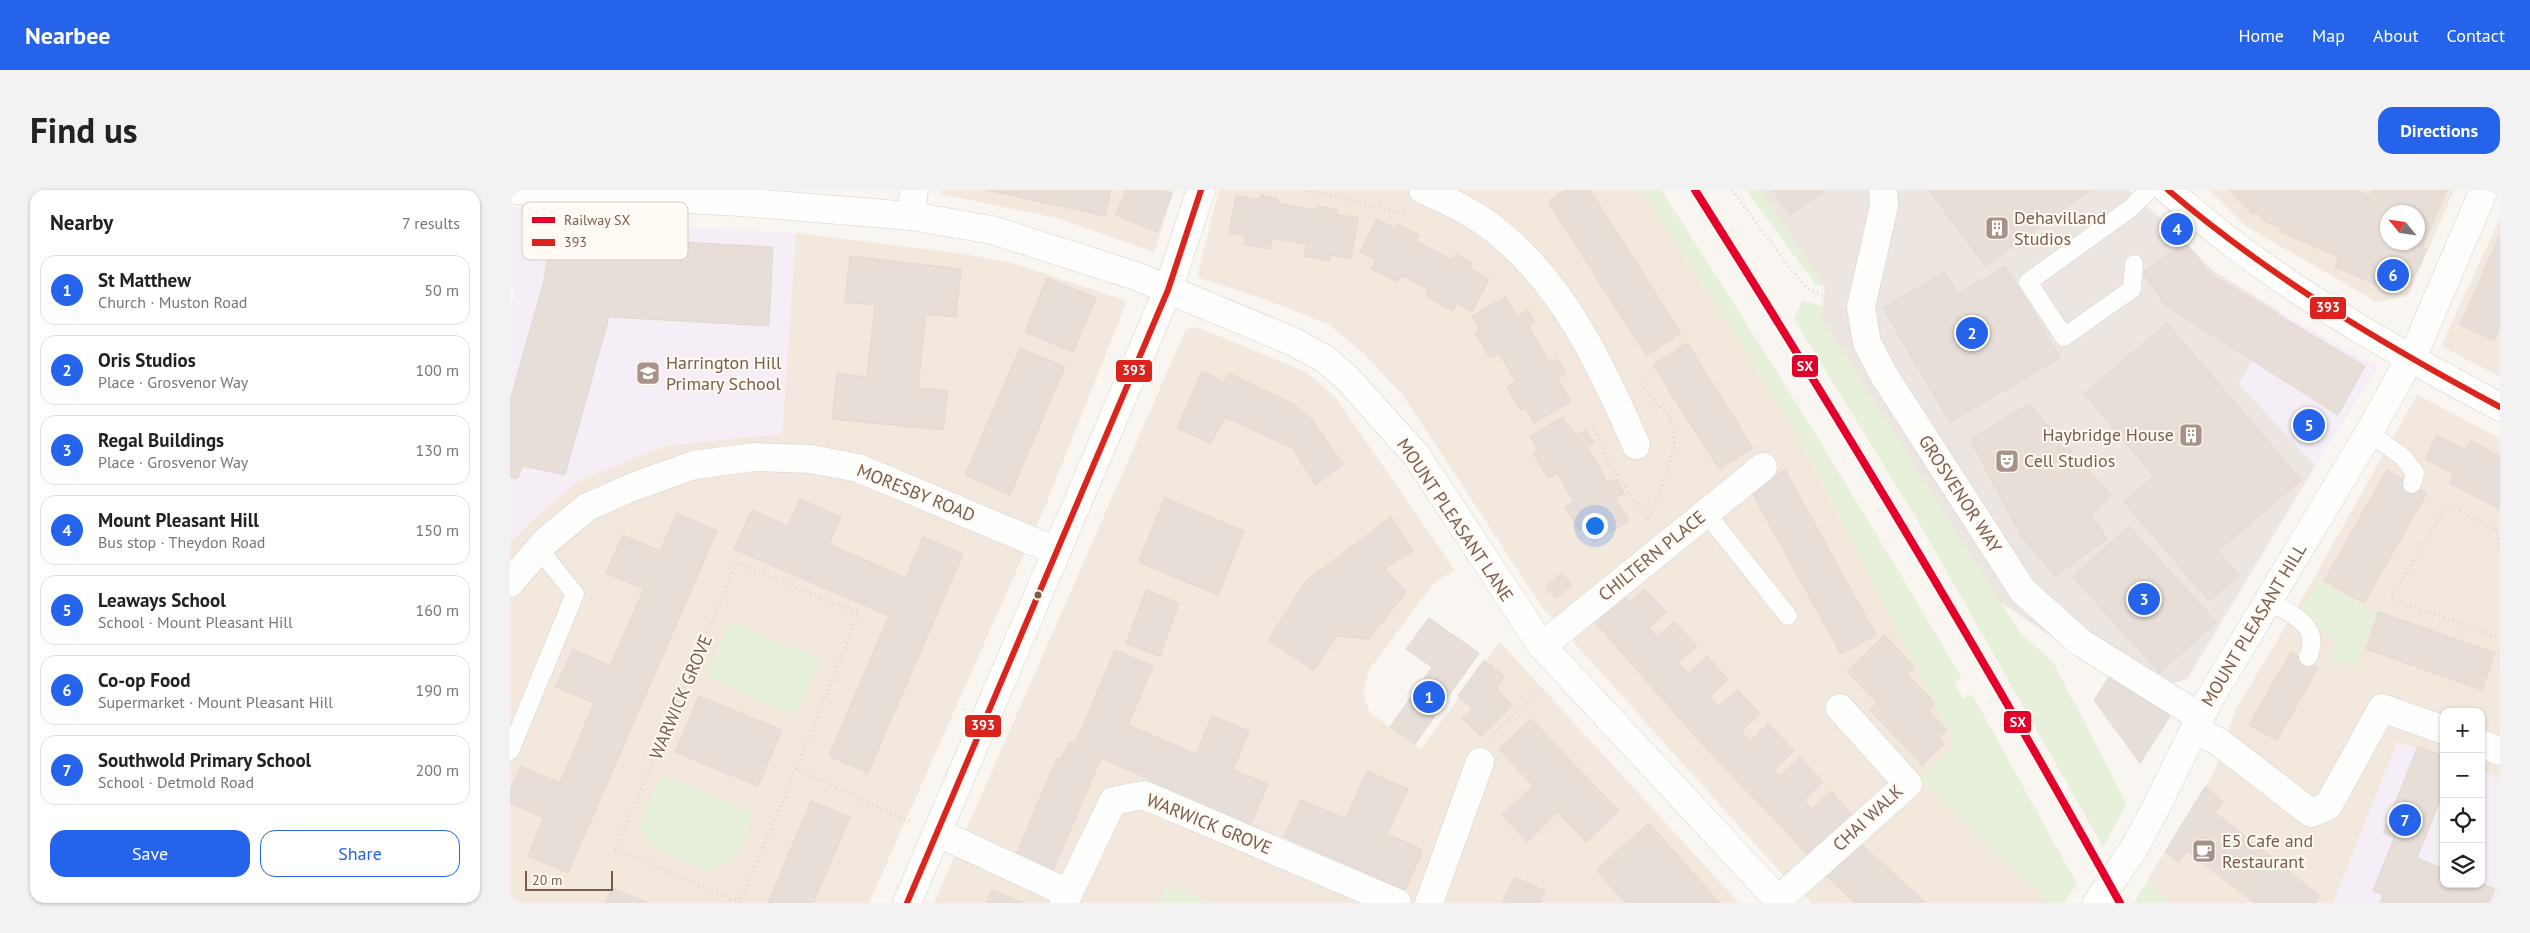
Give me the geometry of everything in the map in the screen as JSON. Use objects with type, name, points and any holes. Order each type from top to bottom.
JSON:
[{"type":"street","name":"MOUNT PLEASANT LANE","points":[[516,190],[632,193],[740,202],[912,203],[1136,276],[1294,342],[1325,359],[1348,379],[1416,455],[1542,646],[1779,902]]},
{"type":"street","points":[[907,903],[1168,290],[1201,190]]},
{"type":"street","points":[[1423,190],[1441,197],[1489,225],[1517,248],[1541,276],[1568,312],[1611,386],[1636,445]]},
{"type":"street","name":"GROSVENOR WAY","points":[[1883,190],[1884,206],[1861,307],[1867,343],[1885,377],[2022,592],[2080,642],[2198,724],[2311,813],[2328,806],[2382,708],[2440,729]]},
{"type":"street","points":[[2168,190],[2208,226],[2285,281],[2410,358],[2500,407]]},
{"type":"street","name":"MOUNT PLEASANT HILL","points":[[2097,903],[2153,813],[2210,698],[2368,433],[2418,344],[2484,190]]},
{"type":"street","name":"MORESBY ROAD","points":[[510,583],[539,549],[587,508],[635,486],[694,465],[754,457],[811,460],[858,468],[1056,552]]},
{"type":"street","name":"CHILTERN PLACE","points":[[1542,646],[1763,467]]},
{"type":"street","name":"CHAI WALK","points":[[1779,902],[1908,784],[1840,708]]},
{"type":"street","points":[[2485,745],[2500,751]]},
{"type":"street","points":[[1429,903],[1480,762]]},
{"type":"street","name":"WARWICK GROVE","points":[[938,833],[1066,898],[1113,801],[1144,795],[1396,903]]},
{"type":"lane","points":[[2134,264],[2132,289],[2064,336],[2028,282],[2131,208],[2150,190]]},
{"type":"lane","points":[[2368,433],[2403,457],[2415,473],[2412,484]]},
{"type":"lane","points":[[1706,513],[1788,616]]},
{"type":"lane","points":[[510,751],[575,594],[539,549]]},
{"type":"lane","points":[[2269,601],[2303,622],[2308,628],[2312,635],[2313,646],[2308,657]]},
{"type":"path","points":[[1306,190],[1406,214]]},
{"type":"path","points":[[1732,190],[1808,289],[1824,297],[1861,307]]},
{"type":"path","points":[[1591,420],[1608,464],[1648,518],[1645,527]]},
{"type":"path","points":[[2500,549],[2498,531],[2448,504],[2391,598],[2500,638]]},
{"type":"path","name":"WARWICK GROVE","points":[[737,563],[859,613],[796,769],[740,902],[616,849],[737,563]]},
{"type":"path","points":[[2500,655],[2498,663],[2500,665]]},
{"type":"path","points":[[1480,762],[1487,739],[1563,669]]},
{"type":"path","points":[[796,769],[938,833]]},
{"type":"shaded area","points":[[942,190],[1174,190],[1154,252],[1057,218],[941,194]]},
{"type":"shaded area","points":[[1219,190],[1642,190],[1792,425],[1956,743],[1919,779],[2050,903],[1812,903],[1782,874],[1543,608],[1402,394],[1362,352],[1328,324],[1261,298],[1197,277]]},
{"type":"shaded area","points":[[1760,190],[2129,190],[2183,239],[2212,270],[2280,312],[2239,384],[2315,466],[2187,679],[2173,683],[2159,674],[2144,699],[2000,602],[1821,317],[1825,287]]},
{"type":"shaded area","points":[[2209,190],[2454,190],[2408,296],[2377,302],[2247,227]]},
{"type":"shaded area","name":"Harrington Hill Primary School","points":[[510,207],[522,208],[522,260],[688,260],[688,228],[796,233],[782,434],[665,446],[578,481],[531,521],[510,542],[510,312],[516,290],[510,287]]},
{"type":"shaded area","points":[[2500,218],[2500,377],[2441,346]]},
{"type":"shaded area","points":[[796,233],[965,254],[1012,263],[1127,301],[1047,502],[869,903],[510,903],[510,542],[531,521],[578,481],[665,445],[782,433]]},
{"type":"shaded area","points":[[2280,312],[2378,367],[2315,466],[2239,384]]},
{"type":"shaded area","points":[[1197,327],[1308,373],[1336,398],[1455,570],[1433,584],[1369,670],[1363,693],[1369,712],[1421,749],[1500,642],[1739,903],[934,903],[1186,329]]},
{"type":"shaded area","points":[[2417,395],[2500,438],[2500,903],[2168,903],[2148,879],[2214,772],[2235,711],[2302,599]]},
{"type":"shaded area","points":[[2397,742],[2440,756],[2440,888],[2485,888],[2485,771],[2500,777],[2500,903],[2333,903]]},
{"type":"green space","points":[[1642,190],[1661,190],[1852,493],[1962,678],[1954,682],[1963,699],[1972,694],[2077,884],[2064,903],[2050,903],[1919,779],[1956,743],[1792,425]]},
{"type":"green space","points":[[1746,190],[1760,190],[1825,287],[1815,284]]},
{"type":"green space","points":[[1802,300],[1822,306],[1821,317],[2020,633],[2053,662],[2127,804],[2103,847],[1918,521],[1794,319]]},
{"type":"green space","points":[[2318,581],[2376,614],[2355,668],[2328,660],[2335,641],[2302,608]]},
{"type":"green space","points":[[730,621],[820,659],[796,715],[706,677]]},
{"type":"green space","points":[[661,775],[754,813],[733,861],[706,870],[653,847],[639,827]]},
{"type":"green space","points":[[2148,879],[2168,903],[2134,903]]},
{"type":"green space","points":[[1167,885],[1210,903],[1159,903]]},
{"type":"building","points":[[987,190],[1111,190],[1105,216]]},
{"type":"building","points":[[1126,190],[1161,190],[1172,194],[1157,232],[1116,215]]},
{"type":"building","points":[[1566,190],[1590,190],[1681,333],[1646,355],[1548,202]]},
{"type":"building","points":[[1773,190],[1826,190],[1790,215]]},
{"type":"building","name":"Dehavilland Studios","points":[[1929,190],[2090,190],[1985,266]]},
{"type":"building","points":[[2229,190],[2357,190],[2370,196],[2373,190],[2447,190],[2425,241],[2425,205],[2380,205],[2380,250],[2425,250],[2425,248],[2427,249],[2409,282],[2402,286],[2403,289],[2394,292],[2335,267],[2339,257],[2280,232],[2282,228],[2264,221],[2257,212],[2253,215]]},
{"type":"building","points":[[1261,195],[1278,199],[1277,203],[1317,210],[1318,206],[1337,210],[1336,214],[1358,218],[1351,259],[1331,255],[1330,261],[1304,256],[1307,244],[1272,238],[1270,249],[1244,245],[1246,236],[1229,233],[1236,196],[1260,200]]},
{"type":"building","points":[[1377,219],[1394,228],[1397,224],[1419,235],[1416,241],[1452,260],[1456,254],[1472,263],[1470,268],[1489,279],[1472,312],[1456,303],[1453,311],[1425,296],[1428,289],[1401,275],[1398,282],[1371,269],[1376,260],[1360,252]]},
{"type":"building","points":[[2500,235],[2500,326],[2494,340],[2460,325]]},
{"type":"building","points":[[688,242],[773,247],[769,326],[609,317],[565,475],[523,466],[517,479],[510,477],[510,401],[544,280],[547,260],[688,260]]},
{"type":"building","points":[[2185,243],[2211,275],[2365,366],[2338,415],[2165,305],[2143,272]]},
{"type":"building","points":[[850,256],[961,269],[956,317],[926,314],[918,388],[948,391],[943,430],[832,419],[837,373],[867,377],[875,305],[845,302]]},
{"type":"building","points":[[2006,266],[2060,358],[1950,422],[1883,308],[1945,272],[1958,294]]},
{"type":"building","points":[[1047,278],[1096,298],[1073,352],[1025,332]]},
{"type":"building","points":[[1505,297],[1517,317],[1528,310],[1535,323],[1529,327],[1550,363],[1557,359],[1566,373],[1557,379],[1571,401],[1534,423],[1525,408],[1521,410],[1507,387],[1516,382],[1499,353],[1490,358],[1475,333],[1480,330],[1472,316]]},
{"type":"building","name":"Haybridge House","points":[[2167,323],[2301,480],[2218,551],[2239,575],[2209,601],[2124,502],[2154,476],[2084,394]]},
{"type":"building","points":[[1687,343],[1753,448],[1719,469],[1653,365]]},
{"type":"building","points":[[1020,348],[1065,367],[1010,495],[965,475]]},
{"type":"building","points":[[1202,371],[1224,382],[1229,373],[1295,405],[1313,421],[1343,464],[1316,485],[1292,448],[1225,417],[1211,443],[1177,428]]},
{"type":"building","points":[[2029,404],[2111,495],[2091,515],[2107,539],[2055,576],[2022,537],[1970,440]]},
{"type":"building","points":[[1563,417],[1575,436],[1586,430],[1594,443],[1587,447],[1608,483],[1616,479],[1624,493],[1615,498],[1629,521],[1593,543],[1584,528],[1579,530],[1565,507],[1574,501],[1557,473],[1548,478],[1533,453],[1538,450],[1530,436]]},
{"type":"building","points":[[2437,435],[2466,450],[2471,441],[2500,456],[2500,509],[2449,483],[2454,474],[2425,459]]},
{"type":"building","points":[[1785,470],[1876,635],[1841,654],[1750,489]]},
{"type":"building","points":[[2387,470],[2427,493],[2364,603],[2324,581]]},
{"type":"building","points":[[1165,498],[1244,531],[1218,595],[1138,562]]},
{"type":"building","points":[[800,499],[841,517],[829,544],[906,578],[923,537],[963,554],[868,773],[829,756],[889,616],[734,549],[752,510],[788,526]]},
{"type":"building","points":[[677,513],[717,531],[568,873],[528,856],[544,818],[510,803],[510,790],[521,766],[560,783],[594,703],[556,687],[573,649],[610,666],[644,589],[606,573],[623,535],[660,551]]},
{"type":"building","points":[[1391,517],[1413,551],[1384,569],[1406,592],[1369,639],[1337,636],[1314,670],[1268,640],[1307,580]]},
{"type":"building","points":[[2129,526],[2216,622],[2160,673],[2073,577]]},
{"type":"building","points":[[1562,573],[1571,585],[1556,598],[1546,587]]},
{"type":"building","points":[[1644,589],[1666,612],[1649,628],[1657,637],[1674,622],[1697,646],[1678,663],[1688,674],[1707,656],[1728,679],[1709,697],[1718,707],[1737,690],[1760,714],[1741,731],[1750,741],[1768,723],[1794,751],[1774,770],[1780,776],[1800,757],[1823,782],[1804,800],[1812,809],[1831,791],[1858,822],[1814,861],[1701,743],[1593,620],[1623,595],[1629,603]]},
{"type":"building","points":[[1146,590],[1179,603],[1160,656],[1126,644]]},
{"type":"building","points":[[2379,612],[2495,653],[2482,690],[2366,649]]},
{"type":"building","points":[[1429,618],[1479,653],[1415,744],[1390,727],[1432,667],[1406,649]]},
{"type":"building","points":[[1885,635],[1914,667],[1907,674],[1935,703],[1928,710],[1947,730],[1939,737],[1945,743],[1922,765],[1870,710],[1877,703],[1847,671]]},
{"type":"building","points":[[1115,650],[1153,666],[1128,725],[1196,754],[1212,716],[1249,731],[1233,770],[1268,784],[1250,826],[1148,783],[1149,779],[1101,758],[1052,873],[1015,857],[1057,758],[1061,760],[1069,742],[1075,744]]},
{"type":"building","points":[[2291,652],[2318,668],[2277,740],[2249,725]]},
{"type":"building","points":[[1484,660],[1504,676],[1497,689],[1512,706],[1481,737],[1462,718],[1473,709],[1458,696]]},
{"type":"building","points":[[2109,677],[2170,716],[2140,763],[2094,700]]},
{"type":"building","points":[[699,696],[782,730],[758,786],[675,752]]},
{"type":"building","points":[[1531,719],[1619,811],[1586,842],[1558,812],[1527,842],[1502,815],[1533,786],[1499,749]]},
{"type":"building","points":[[2418,746],[2440,755],[2440,801],[2417,858],[2440,867],[2440,888],[2485,888],[2485,885],[2495,889],[2489,903],[2380,903],[2383,895],[2373,891],[2394,838],[2383,833]]},
{"type":"building","points":[[1367,771],[1408,789],[1387,834],[1423,850],[1405,890],[1284,837],[1301,800],[1346,819]]},
{"type":"building","points":[[2205,787],[2223,802],[2215,812],[2320,896],[2315,903],[2255,903],[2187,851],[2179,862],[2165,852]]},
{"type":"building","points":[[811,801],[850,817],[813,903],[768,903]]},
{"type":"building","points":[[1649,823],[1720,903],[1626,903],[1596,870]]},
{"type":"building","points":[[1858,841],[1926,903],[1855,903],[1826,876]]},
{"type":"building","points":[[1515,877],[1545,891],[1540,903],[1502,903]]},
{"type":"building","points":[[612,888],[649,903],[606,903]]},
{"type":"building","points":[[992,890],[1023,903],[987,903]]},
{"type":"rail line","name":"SX","points":[[1695,190],[1913,544],[2018,722],[2120,903]]},
{"type":"transit line","name":"393","points":[[907,903],[1168,290],[1201,190]]},
{"type":"transit line","name":"393","points":[[2168,190],[2246,252],[2328,308],[2413,359],[2500,407]]},
{"type":"place","name":"Dehavilland Studios","points":[[1997,228]]},
{"type":"place","name":"Mount Pleasant Hill","points":[[2177,229]]},
{"type":"place","name":"Co-op Food","points":[[2393,275]]},
{"type":"place","name":"Oris Studios","points":[[1972,333]]},
{"type":"place","name":"Harrington Hill Primary School","points":[[648,373]]},
{"type":"place","name":"Leaways School","points":[[2309,425]]},
{"type":"place","name":"Haybridge House","points":[[2191,435]]},
{"type":"place","name":"Cell Studios","points":[[2007,461]]},
{"type":"place","name":"Regal Buildings","points":[[2144,599]]},
{"type":"place","name":"St Matthew","points":[[1429,697]]},
{"type":"place","name":"Southwold Primary School","points":[[2405,820]]},
{"type":"place","name":"E5 Cafe and Restaurant","points":[[2204,851]]}]
